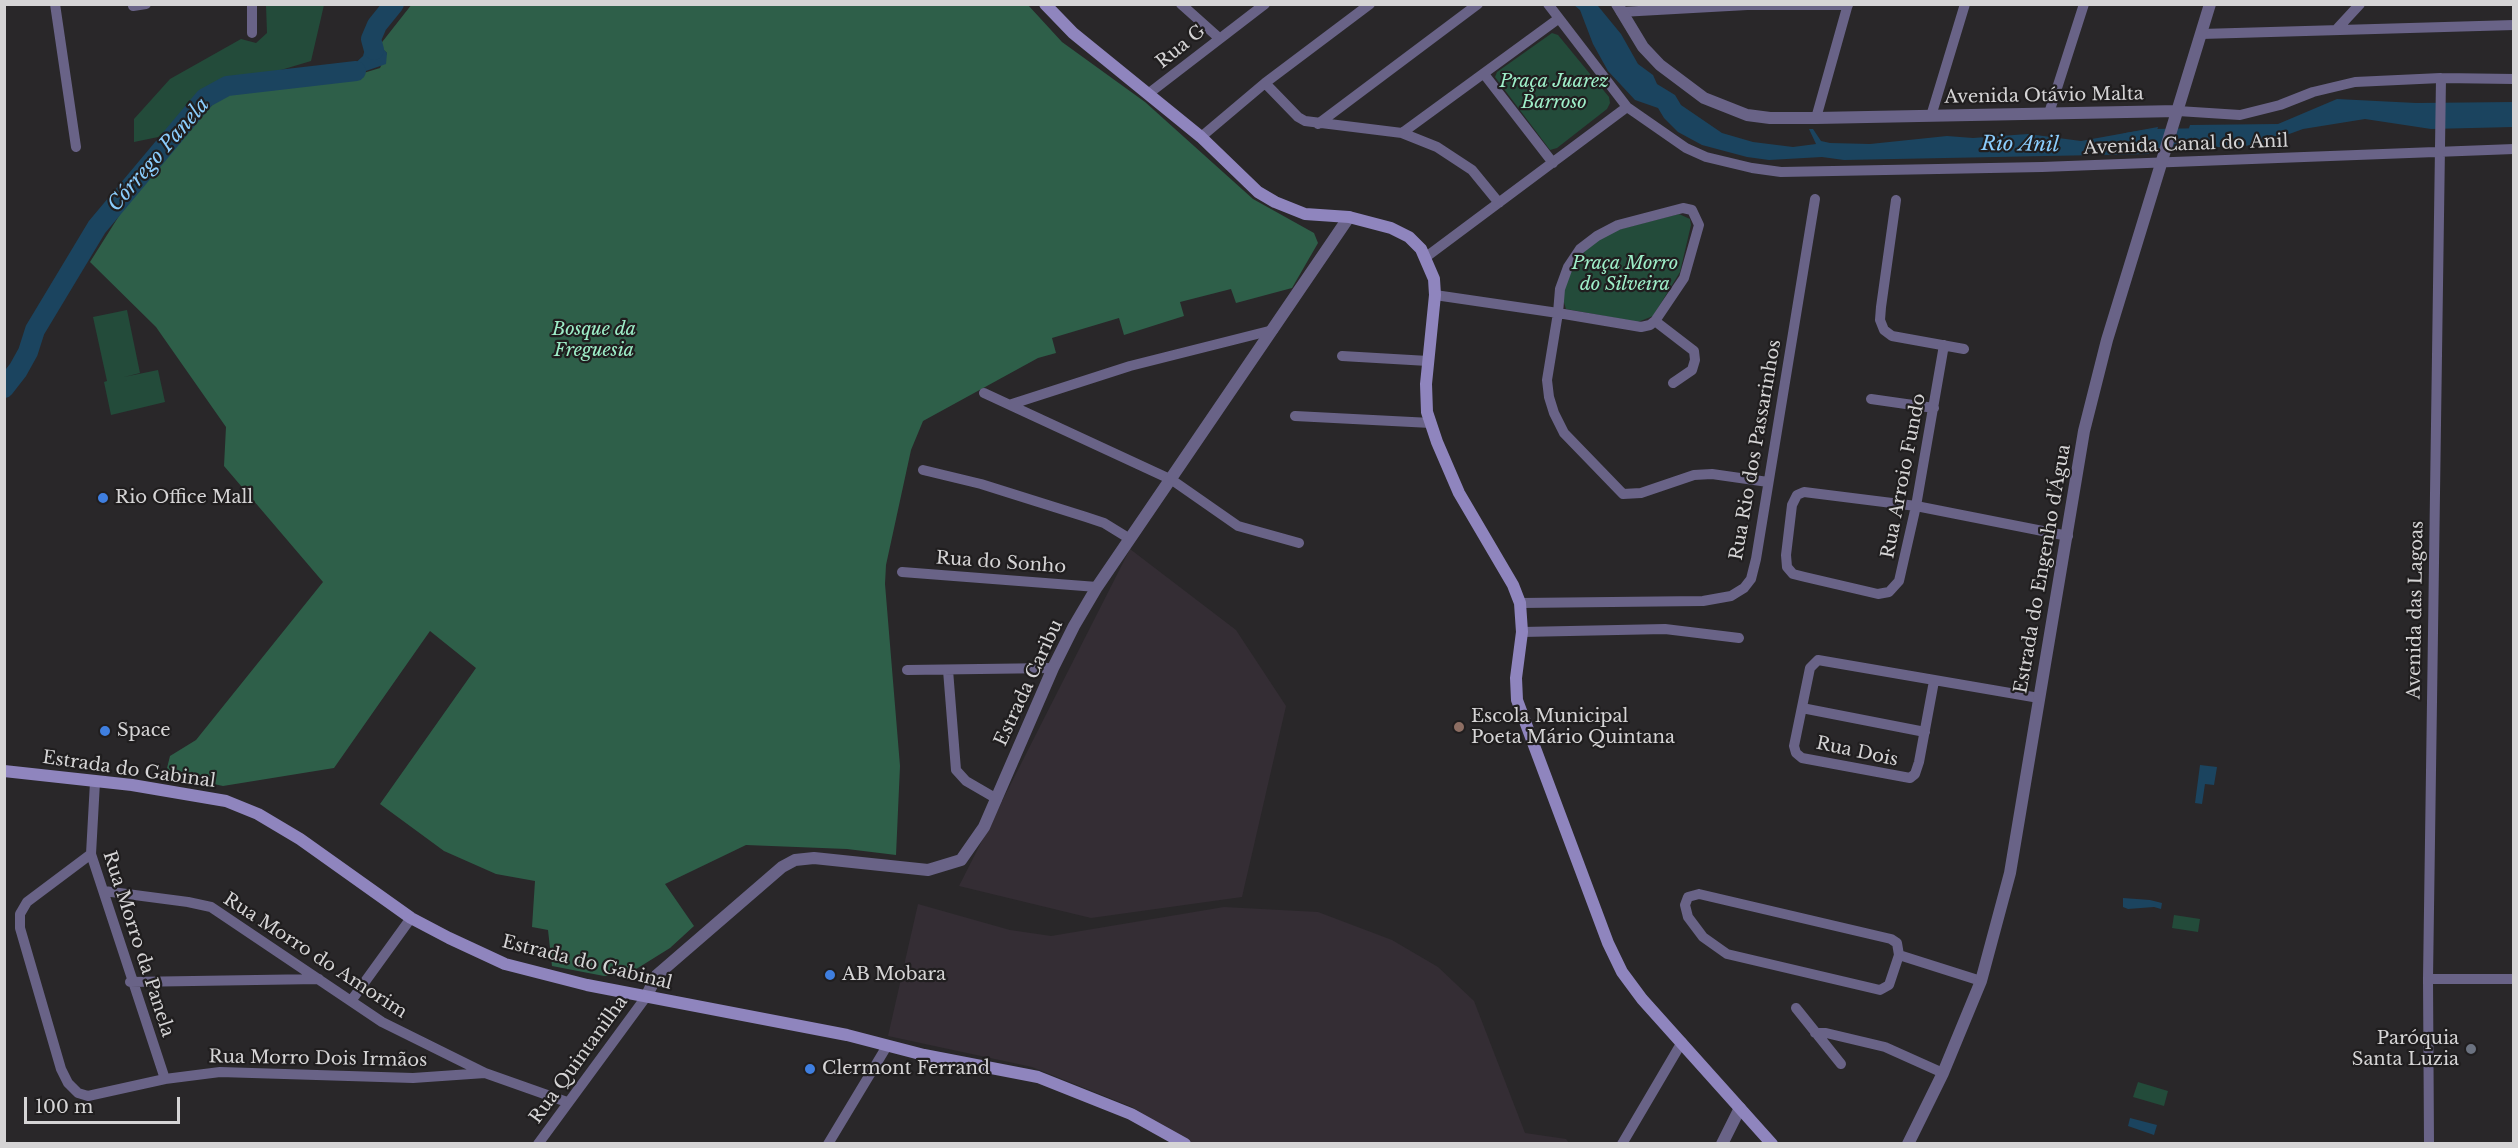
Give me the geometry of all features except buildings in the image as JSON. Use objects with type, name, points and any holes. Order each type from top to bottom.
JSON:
[{"type":"main road","points":[[1045,4],[1073,33],[1202,137],[1242,178],[1275,202],[1305,214],[1349,217],[1379,224],[1409,237],[1425,257],[1434,279],[1435,295],[1426,393],[1431,423],[1459,493],[1513,585],[1520,603],[1522,632],[1516,678],[1517,700],[1608,943],[1622,972],[1772,1143]]},
{"type":"main road","name":"Estrada do Gabinal","points":[[4,771],[226,801],[258,814],[300,839],[411,918],[506,964],[646,997],[847,1035],[887,1046],[1038,1077],[1131,1114],[1185,1143]]},
{"type":"street","points":[[55,4],[76,147]]},
{"type":"street","points":[[133,6],[146,4]]},
{"type":"street","points":[[252,4],[252,33]]},
{"type":"street","name":"Rua G","points":[[1148,94],[1219,38],[1252,8],[1265,4]]},
{"type":"street","points":[[1202,137],[1265,83],[1370,4]]},
{"type":"street","points":[[1318,124],[1478,4]]},
{"type":"street","name":"Avenida Canal do Anil","points":[[1548,4],[1558,20],[1628,107],[1686,148],[1729,163],[1781,172],[2163,159],[2438,144],[2514,149]]},
{"type":"street","points":[[1931,116],[1965,4]]},
{"type":"street","points":[[2049,113],[2084,4]]},
{"type":"street","name":"Estrada do Engenho d'Água","points":[[1912,1141],[1981,981],[2010,873],[2084,431],[2107,340],[2210,4]]},
{"type":"street","points":[[2336,30],[2360,4]]},
{"type":"street","points":[[1619,8],[1848,5],[1816,118]]},
{"type":"street","points":[[1179,6],[1219,38]]},
{"type":"street","name":"Avenida Otávio Malta","points":[[1619,8],[1643,47],[1660,65],[1704,98],[1747,115],[1770,118],[2049,113],[2240,115],[2280,105],[2313,92],[2355,82],[2441,78],[2514,80]]},
{"type":"street","points":[[1402,133],[1558,20]]},
{"type":"street","points":[[2201,34],[2514,25]]},
{"type":"street","points":[[1484,74],[1553,163]]},
{"type":"street","name":"Avenida das Lagoas","points":[[2429,1143],[2428,979],[2438,144],[2441,78]]},
{"type":"street","points":[[1265,83],[1298,117],[1318,124],[1402,133],[1455,158],[1472,170],[1499,203]]},
{"type":"street","points":[[1425,257],[1628,107]]},
{"type":"street","name":"Rua Rio dos Passarinhos","points":[[1520,603],[1703,601],[1731,596],[1744,588],[1750,579],[1768,482],[1815,199]]},
{"type":"street","points":[[1896,200],[1880,320],[1884,330],[1892,336],[1964,349]]},
{"type":"street","points":[[1435,295],[1558,313],[1641,327],[1655,321],[1684,278],[1698,225],[1692,210],[1683,208],[1618,225],[1597,236],[1580,249],[1568,267],[1560,289],[1558,313],[1547,380],[1554,413],[1564,433],[1623,494],[1641,493],[1694,476],[1712,474],[1768,482]]},
{"type":"street","name":"Estrada Caribu","points":[[646,997],[657,975],[782,867],[795,860],[814,858],[910,870],[947,866],[961,860],[972,846],[997,799],[1053,668],[1097,587],[1349,217]]},
{"type":"street","points":[[1655,321],[1694,351],[1695,360],[1692,370],[1673,383]]},
{"type":"street","points":[[1012,404],[1130,366],[1273,330]]},
{"type":"street","name":"Rua Arroio Fundo","points":[[1916,506],[1813,491],[1797,495],[1792,505],[1786,555],[1787,567],[1793,574],[1878,594],[1889,592],[1899,581],[1916,506],[1944,345]]},
{"type":"street","points":[[1342,356],[1428,361]]},
{"type":"street","points":[[984,393],[1172,480],[1238,526],[1299,543]]},
{"type":"street","points":[[1871,399],[1934,408]]},
{"type":"street","points":[[1295,416],[1431,423]]},
{"type":"street","points":[[923,470],[981,484],[1104,523],[1130,539]]},
{"type":"street","points":[[1916,506],[2068,536]]},
{"type":"street","name":"Rua do Sonho","points":[[902,572],[1097,587]]},
{"type":"street","points":[[1522,632],[1673,630],[1739,638]]},
{"type":"street","name":"Rua Dois","points":[[1934,681],[1915,774],[1910,778],[1903,779],[1802,758],[1796,753],[1794,746],[1810,668],[1818,660],[2038,698]]},
{"type":"street","points":[[907,670],[1053,668]]},
{"type":"street","points":[[948,670],[956,770],[966,781],[997,799]]},
{"type":"street","name":"Rua Dois","points":[[1802,708],[1925,732]]},
{"type":"street","name":"Rua Morro da Panela","points":[[95,782],[90,854],[104,891],[130,982],[165,1079]]},
{"type":"street","name":"Rua Morro Dois Irmãos","points":[[90,854],[27,902],[20,914],[20,928],[61,1069],[68,1083],[78,1093],[88,1096],[165,1079],[220,1072],[413,1078],[485,1073]]},
{"type":"street","name":"Rua Morro do Amorim","points":[[104,891],[211,907],[382,1022],[485,1073],[567,1102]]},
{"type":"street","points":[[1692,895],[1726,899],[1891,939],[1897,943],[1899,955],[1886,989],[1727,954],[1703,937],[1688,917],[1685,905],[1692,895]]},
{"type":"street","points":[[351,1000],[411,918]]},
{"type":"street","points":[[1899,955],[1981,981]]},
{"type":"street","points":[[130,982],[320,979]]},
{"type":"street","points":[[2428,979],[2514,980]]},
{"type":"street","name":"Rua Quintanilha","points":[[538,1143],[646,997]]},
{"type":"street","points":[[1796,1008],[1841,1064]]},
{"type":"street","points":[[1815,1033],[1826,1033],[1885,1047],[1943,1072]]},
{"type":"street","points":[[1622,1143],[1682,1042]]},
{"type":"street","points":[[828,1143],[887,1046]]},
{"type":"street","points":[[1722,1143],[1740,1108]]},
{"type":"shaded area","points":[[1130,549],[1236,630],[1286,706],[1242,897],[1091,918],[959,886]]},
{"type":"shaded area","points":[[918,904],[1010,930],[1051,936],[1224,907],[1318,912],[1392,940],[1438,967],[1474,1001],[1525,1133],[1566,1139],[1569,1143],[1190,1143],[1132,1107],[1032,1067],[888,1036]]},
{"type":"green space","name":"Bosque da Freguesia","points":[[412,4],[1028,5],[1062,42],[1145,102],[1253,199],[1314,233],[1318,243],[1292,288],[1236,303],[1231,289],[1180,302],[1184,316],[1124,335],[1119,318],[1052,338],[1056,353],[1038,358],[923,421],[911,450],[886,565],[885,584],[900,766],[896,855],[847,849],[746,845],[665,884],[694,926],[670,948],[625,976],[604,976],[552,966],[548,930],[532,927],[535,881],[496,874],[444,851],[380,804],[476,668],[430,631],[334,768],[223,786],[173,775],[167,768],[170,756],[196,740],[323,582],[224,466],[226,427],[156,327],[90,262],[141,181],[218,99],[247,85],[337,81],[380,68],[387,53],[379,46]]},
{"type":"green space","points":[[266,5],[324,5],[311,61],[254,78],[198,107],[163,136],[134,142],[134,119],[170,79],[241,39],[256,43],[267,33]]},
{"type":"green space","name":"Praça Juarez Barroso","points":[[1552,33],[1558,35],[1609,97],[1610,103],[1607,109],[1557,148],[1550,150],[1495,77],[1497,72]]},
{"type":"green space","name":"Praça Morro do Silveira","points":[[1679,214],[1690,219],[1691,225],[1680,272],[1653,316],[1638,322],[1566,309],[1562,296],[1569,272],[1588,247],[1613,231]]},
{"type":"green space","points":[[127,310],[140,373],[124,377],[158,370],[165,402],[111,415],[104,382],[107,381],[93,317]]},
{"type":"green space","points":[[2174,915],[2200,919],[2198,932],[2172,928]]},
{"type":"green space","points":[[2138,1082],[2168,1091],[2164,1106],[2133,1097]]},
{"type":"water","points":[[1574,5],[1598,6],[1621,34],[1638,64],[1653,75],[1657,84],[1675,95],[1681,105],[1722,133],[1753,142],[1793,147],[1816,144],[1809,129],[1813,129],[1821,141],[1830,143],[1870,144],[1947,136],[1973,138],[2028,134],[2081,141],[2158,127],[2149,154],[1844,160],[1822,157],[1769,160],[1747,157],[1702,145],[1678,132],[1658,108],[1635,100],[1608,71],[1593,44],[1580,10]]},
{"type":"water","points":[[377,25],[374,39],[387,53],[386,64],[337,81],[329,75],[349,69],[363,56],[369,35]]},
{"type":"water","points":[[2337,99],[2416,103],[2513,102],[2513,127],[2431,129],[2365,119],[2303,129],[2259,145],[2182,149],[2190,125],[2278,124]]},
{"type":"water","points":[[2200,765],[2217,767],[2214,785],[2205,784],[2202,804],[2195,803]]},
{"type":"water","points":[[2123,898],[2162,903],[2161,909],[2154,907],[2128,909],[2123,907]]},
{"type":"water","points":[[2130,1118],[2157,1125],[2154,1135],[2128,1126]]},
{"type":"waterway","name":"Córrego Panela","points":[[374,50],[371,39],[377,25],[394,4]]},
{"type":"waterway","name":"Córrego Panela","points":[[4,388],[18,370],[28,352],[35,330],[97,227],[205,98],[227,86],[356,71]]},
{"type":"waterway","name":"Rio Anil","points":[[2127,143],[2153,139],[2211,138]]},
{"type":"place","name":"Rio Office Mall","points":[[103,498]]},
{"type":"place","name":"Escola Municipal Poeta Mário Quintana","points":[[1459,727]]},
{"type":"place","name":"Space","points":[[105,731]]},
{"type":"place","name":"AB Mobara","points":[[830,975]]},
{"type":"place","name":"Paróquia Santa Luzia","points":[[2471,1049]]},
{"type":"place","name":"Clermont Ferrand","points":[[810,1069]]}]
